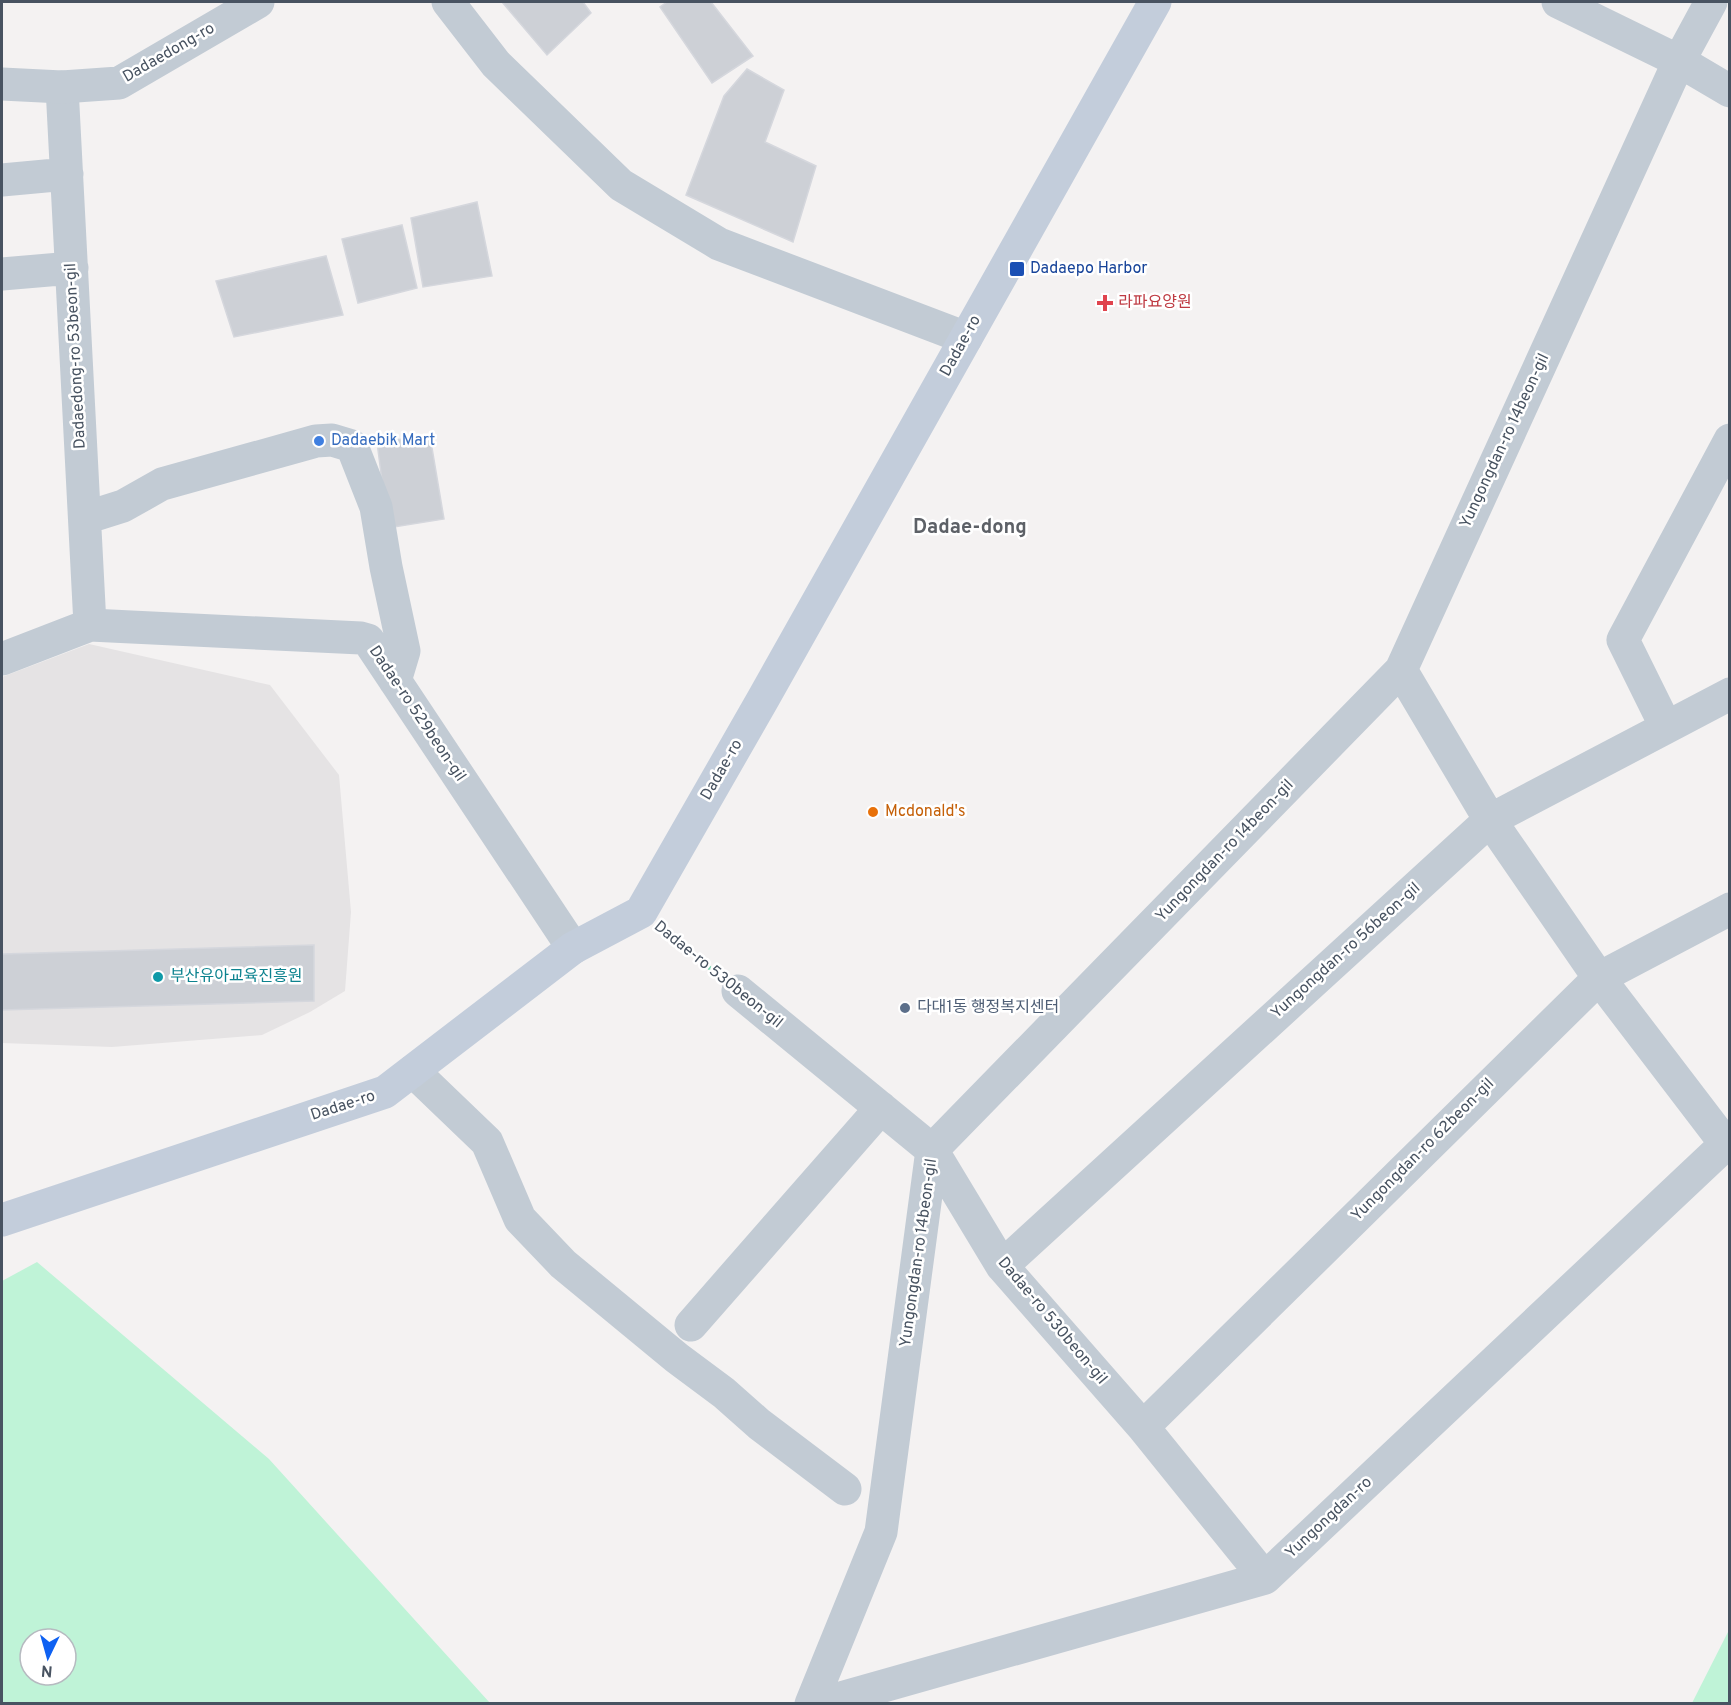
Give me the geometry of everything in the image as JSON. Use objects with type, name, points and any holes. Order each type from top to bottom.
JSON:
[{"type":"main road","name":"Dadae-ro","points":[[2,1220],[385,1092],[573,948],[641,912],[1155,2]]},
{"type":"street","name":"Dadaedong-ro","points":[[2,84],[62,87],[119,83],[258,2]]},
{"type":"street","points":[[448,2],[496,64],[621,185],[719,244],[966,338]]},
{"type":"street","points":[[1558,2],[1679,61],[1730,91]]},
{"type":"street","name":"Yungongdan-ro 14beon-gil","points":[[810,1704],[881,1532],[932,1150],[1401,670],[1679,61],[1711,2]]},
{"type":"street","name":"Dadaedong-ro 53beon-gil","points":[[62,87],[90,625]]},
{"type":"street","points":[[2,180],[67,174]]},
{"type":"street","points":[[2,274],[72,268]]},
{"type":"street","points":[[85,518],[123,506],[162,484],[221,466],[316,441],[332,440],[352,446],[376,507],[404,651],[395,681]]},
{"type":"street","points":[[1666,727],[1623,640],[1730,440]]},
{"type":"street","name":"Dadae-ro 529beon-gil","points":[[2,659],[90,625],[368,640],[573,948]]},
{"type":"street","points":[[1401,670],[1490,820],[1599,978],[1727,1142]]},
{"type":"street","name":"Yungongdan-ro 56beon-gil","points":[[1002,1266],[1490,820],[1730,694]]},
{"type":"street","name":"Yungongdan-ro 62beon-gil","points":[[1143,1426],[1599,978],[1730,909]]},
{"type":"street","name":"Dadae-ro 530beon-gil","points":[[738,991],[932,1150],[1002,1266],[1143,1426],[1265,1578]]},
{"type":"street","points":[[413,1071],[487,1142],[520,1219],[563,1264],[677,1358],[724,1393],[759,1424],[846,1490]]},
{"type":"street","points":[[691,1325],[881,1108]]},
{"type":"street","name":"Yungongdan-ro","points":[[820,1704],[1265,1578],[1727,1142]]},
{"type":"path","name":"Dadae-ro 530beon-gil","points":[[641,912],[738,991]]},
{"type":"shaded area","points":[[89,644],[270,685],[339,775],[351,912],[345,991],[310,1012],[262,1035],[112,1047],[2,1043],[2,677]]},
{"type":"green space","points":[[37,1262],[269,1459],[490,1703],[2,1703],[2,1281]]},
{"type":"green space","points":[[1729,1630],[1729,1703],[1692,1703]]},
{"type":"building","points":[[502,2],[583,2],[591,13],[547,55]]},
{"type":"building","points":[[667,2],[711,2],[753,56],[712,83],[660,7]]},
{"type":"building","points":[[747,69],[784,90],[765,142],[816,166],[793,242],[686,195],[724,96]]},
{"type":"building","points":[[477,202],[492,276],[423,287],[411,218]]},
{"type":"building","points":[[402,225],[417,288],[358,303],[342,239]]},
{"type":"building","points":[[326,256],[343,315],[234,337],[216,281]]},
{"type":"building","points":[[430,436],[444,519],[388,528],[377,442]]},
{"type":"building","name":"부산유아교육진흥원","points":[[314,945],[314,1001],[2,1010],[2,954]]},
{"type":"place","name":"Dadaepo Harbor","points":[[1017,269]]},
{"type":"place","name":"라파요양원","points":[[1105,303]]},
{"type":"place","name":"Dadaebik Mart","points":[[319,441]]},
{"type":"place","name":"Mcdonald's","points":[[873,812]]},
{"type":"place","name":"부산유아교육진흥원","points":[[158,977]]},
{"type":"place","name":"다대1동 행정복지센터","points":[[905,1008]]},
{"type":"district","name":"Dadae-dong","points":[[970,528]]}]
